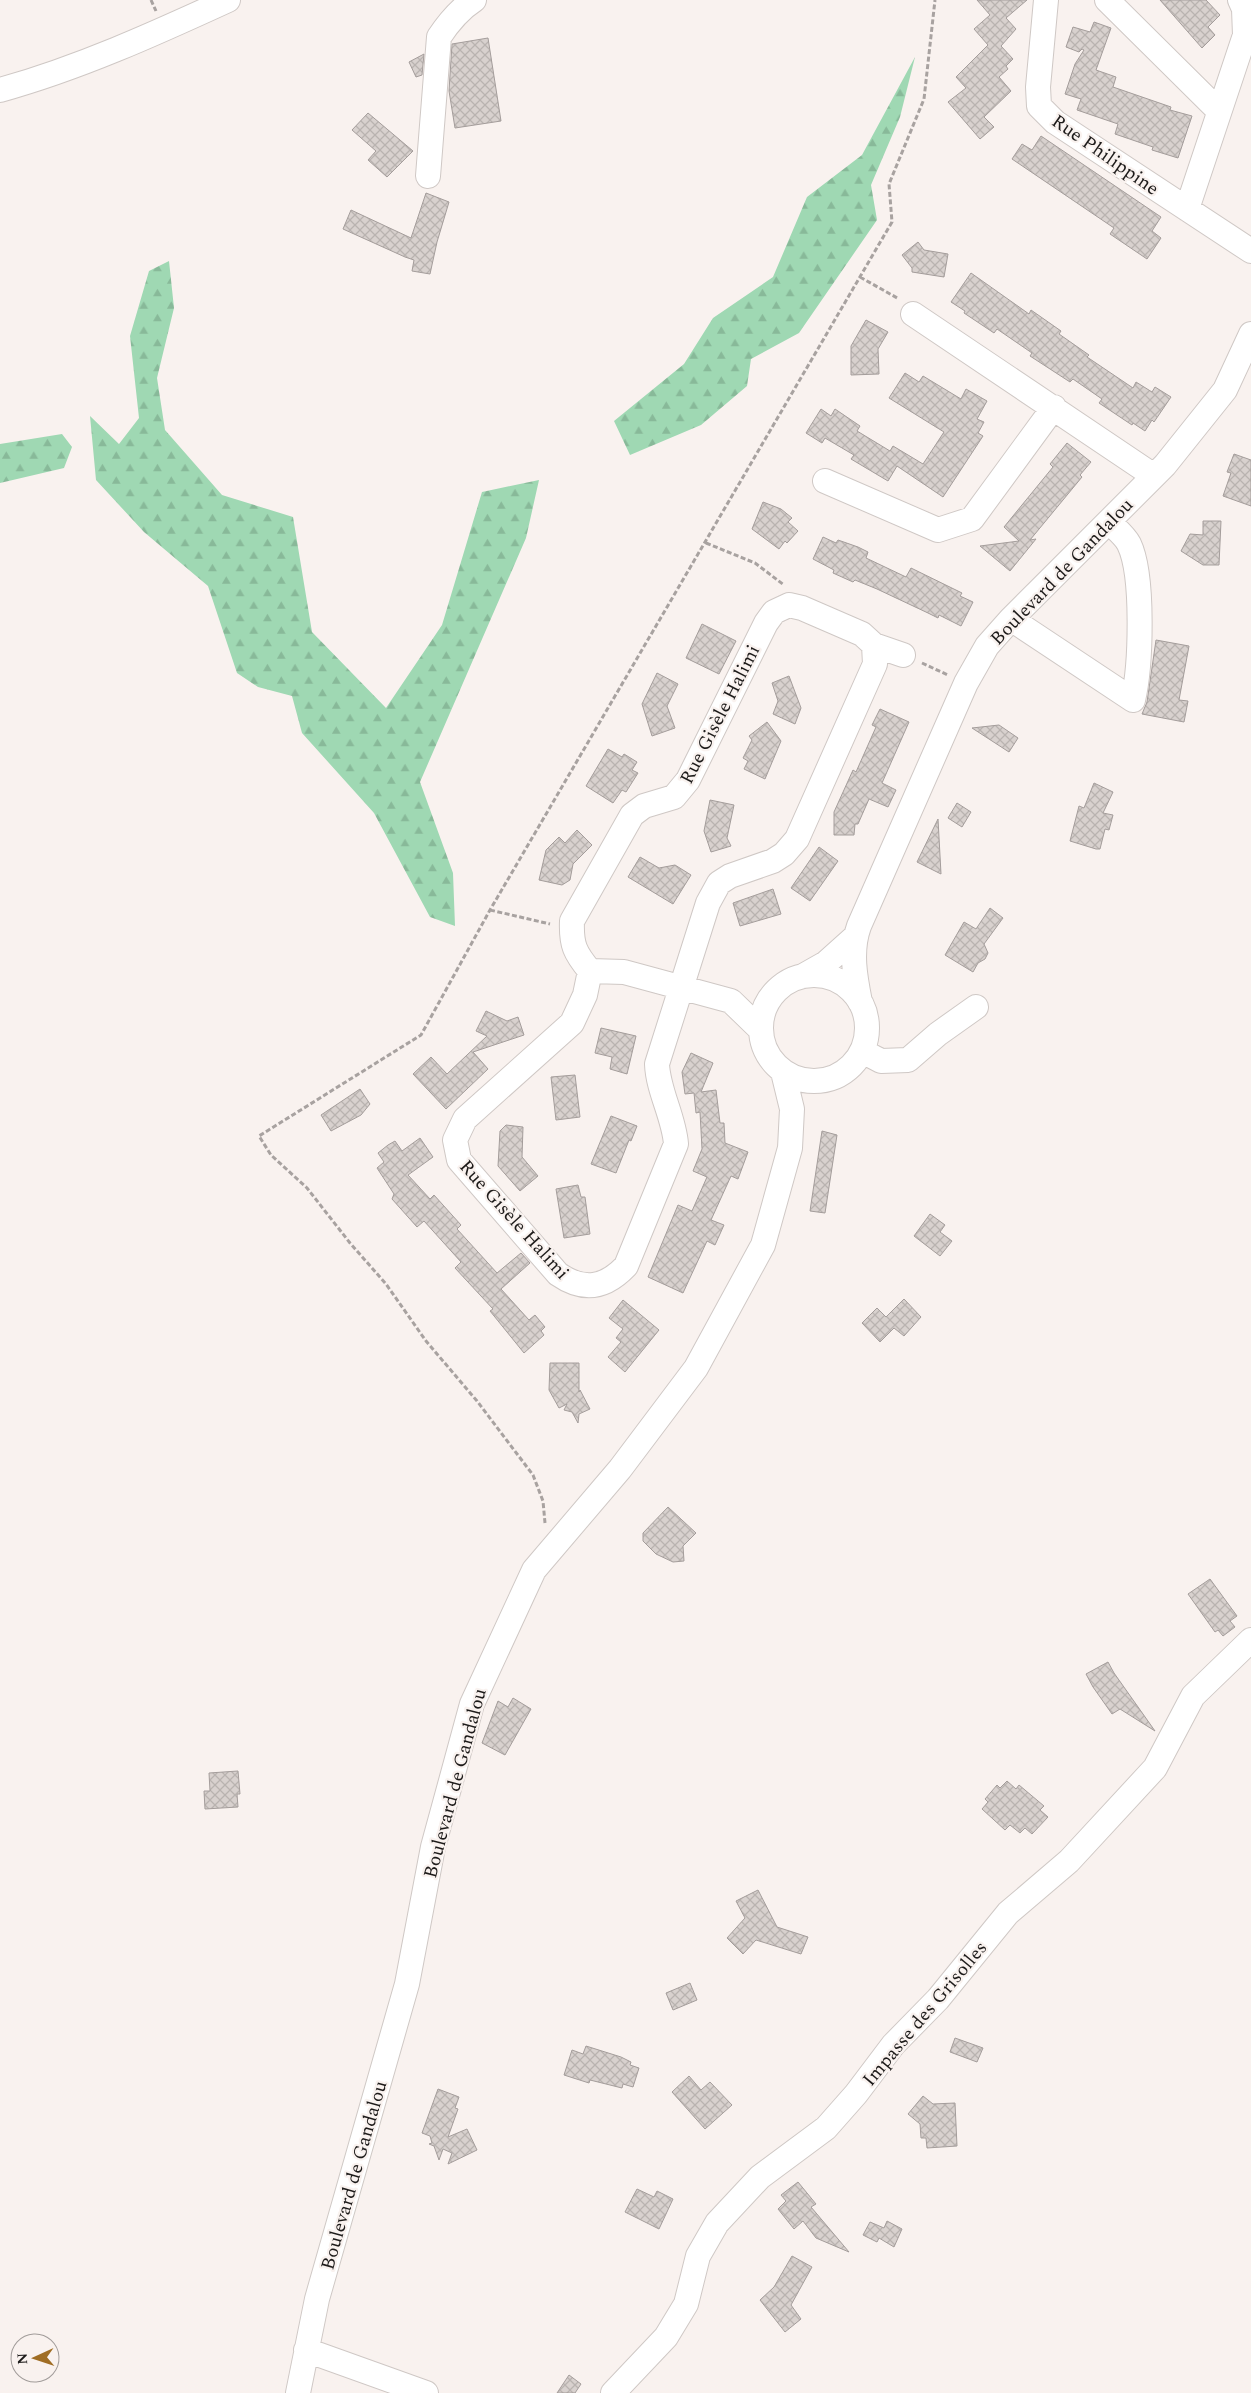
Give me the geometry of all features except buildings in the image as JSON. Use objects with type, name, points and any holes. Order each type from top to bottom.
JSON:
[{"type":"street","points":[[0,90],[97,56],[160,31],[228,0]]},
{"type":"street","points":[[428,176],[439,36],[447,24],[474,0]]},
{"type":"street","name":"Rue Philippine","points":[[1046,0],[1038,87],[1040,106],[1054,122],[1251,251]]},
{"type":"street","points":[[1107,0],[1220,112]]},
{"type":"street","points":[[1187,209],[1245,35],[1244,9],[1240,0]]},
{"type":"street","points":[[913,314],[1154,476]]},
{"type":"street","name":"Boulevard de Gandalou","points":[[860,1002],[854,970],[855,937],[872,894],[966,682],[987,646],[1011,619],[1154,476],[1225,390],[1251,334]]},
{"type":"street","points":[[825,481],[938,530],[972,520],[1054,407]]},
{"type":"street","points":[[1011,619],[1133,700],[1139,675],[1138,583],[1129,544],[1108,522]]},
{"type":"street","points":[[789,605],[802,608],[862,634],[874,645],[903,655]]},
{"type":"street","name":"Rue Gisèle Halimi","points":[[571,933],[572,921],[632,815],[644,806],[674,797],[688,780],[766,622],[774,612],[789,605]]},
{"type":"street","name":"Rue Gisèle Halimi","points":[[590,971],[585,995],[572,1023],[465,1119],[455,1140],[459,1160],[558,1274],[570,1282],[588,1286],[600,1285],[616,1278],[626,1266],[676,1144],[674,1126],[658,1076],[657,1064],[708,902],[719,883],[730,876],[773,861],[784,854],[797,839],[875,664],[874,645]]},
{"type":"street","points":[[571,933],[575,953],[590,971],[624,972],[731,1000],[761,1030]]},
{"type":"street","name":"Boulevard de Gandalou","points":[[793,980],[826,964],[855,937]]},
{"type":"street","points":[[731,1000],[793,980],[820,975],[836,980],[850,989],[860,1002],[866,1018],[866,1035],[862,1051],[852,1065],[838,1076],[822,1081],[802,1080],[783,1072],[768,1053],[761,1030],[763,1013],[771,997],[793,980]]},
{"type":"street","points":[[862,1051],[881,1061],[908,1060],[938,1034],[976,1007]]},
{"type":"street","name":"Boulevard de Gandalou","points":[[298,2393],[317,2299],[408,1984],[433,1847],[472,1704],[534,1570],[620,1469],[696,1368],[763,1245],[790,1148],[792,1109],[783,1072]]},
{"type":"street","name":"Boulevard de Gandalou","points":[[792,1126],[822,1081]]},
{"type":"street","name":"Impasse des Grisolles","points":[[613,2393],[666,2337],[686,2304],[698,2256],[718,2223],[760,2177],[826,2128],[856,2094],[893,2045],[938,1998],[1008,1913],[1069,1861],[1155,1768],[1193,1696],[1251,1640]]},
{"type":"street","points":[[306,2350],[426,2393]]},
{"type":"path","points":[[554,1546],[545,1524],[543,1501],[533,1475],[477,1401],[426,1341],[386,1284],[350,1243],[307,1188],[272,1155],[259,1136],[421,1035],[490,910],[892,222],[889,184],[924,99],[935,0]]},
{"type":"path","points":[[860,277],[907,303],[913,314]]},
{"type":"path","points":[[706,543],[755,563],[790,590],[789,605]]},
{"type":"path","points":[[903,655],[966,682]]},
{"type":"path","points":[[490,910],[561,927],[571,933]]},
{"type":"green space","points":[[915,57],[900,117],[871,185],[877,220],[799,333],[751,359],[747,386],[701,425],[630,455],[614,421],[684,364],[713,318],[773,277],[807,197],[862,155]]},
{"type":"green space","points":[[169,261],[174,308],[157,378],[165,430],[222,495],[293,517],[312,632],[386,708],[442,625],[482,492],[539,480],[526,538],[420,782],[453,873],[455,926],[430,917],[374,813],[302,733],[292,696],[258,687],[237,673],[208,586],[144,532],[96,480],[90,416],[119,444],[139,418],[130,336],[149,271]]},
{"type":"green space","points":[[62,434],[72,447],[64,468],[0,483],[0,444]]}]
